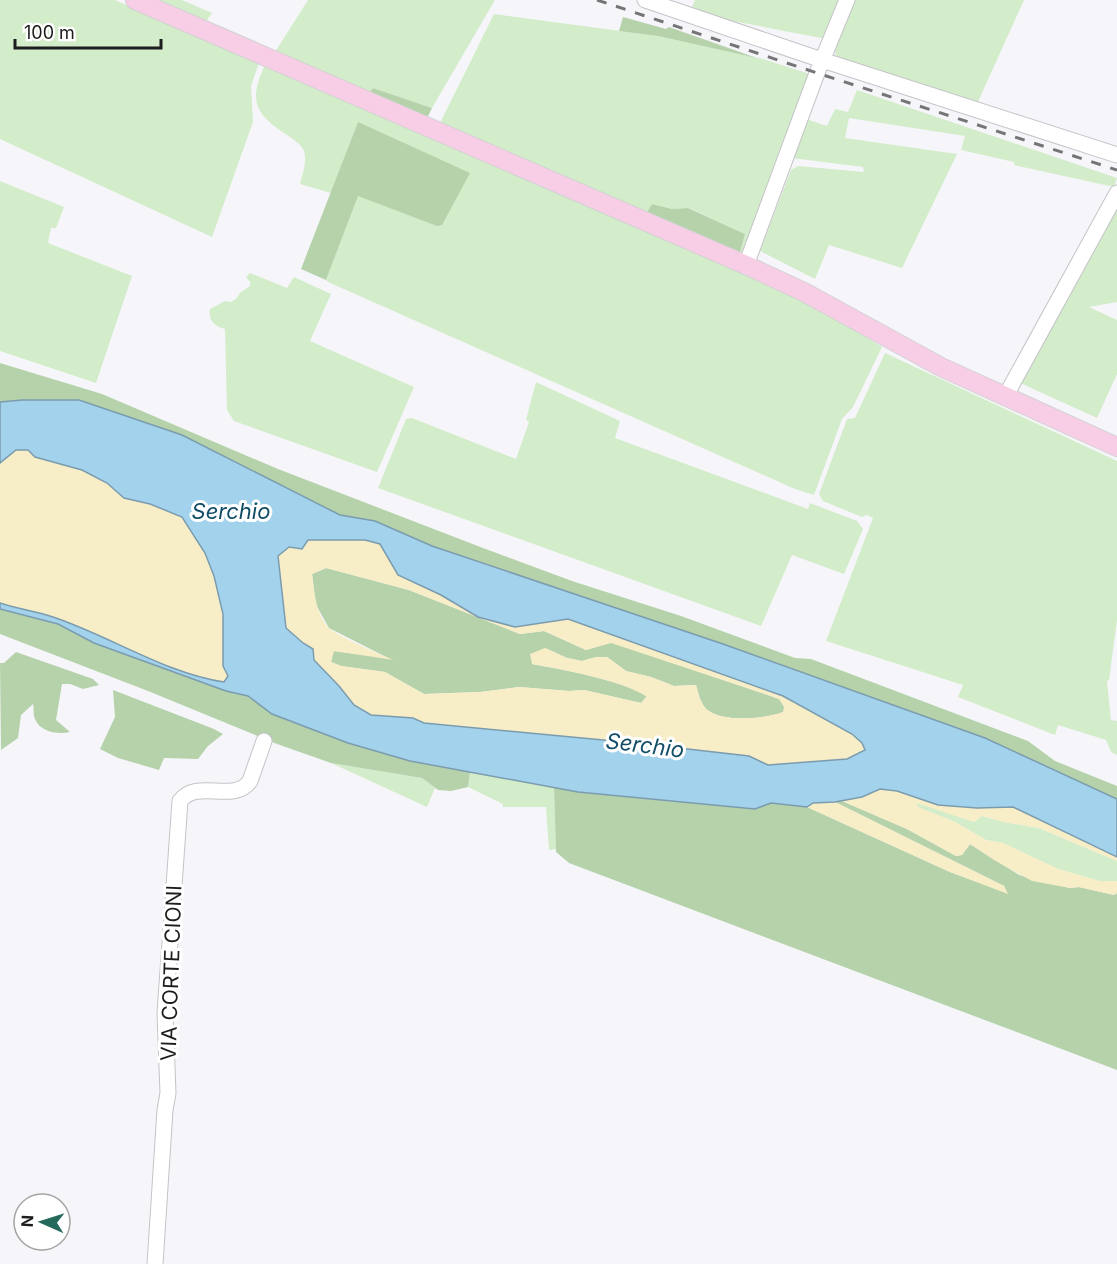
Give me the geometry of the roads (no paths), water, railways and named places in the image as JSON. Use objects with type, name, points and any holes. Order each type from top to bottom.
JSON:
[{"type":"main road","points":[[135,0],[804,292],[931,362],[1117,447]]},
{"type":"street","points":[[645,0],[1117,155]]},
{"type":"street","points":[[746,266],[822,60],[847,0]]},
{"type":"street","points":[[1005,397],[1117,193]]},
{"type":"street","name":"VIA CORTE CIONI","points":[[155,1264],[168,1093],[165,1013],[180,801],[187,793],[194,790],[232,791],[247,786],[264,741]]},
{"type":"water","name":"Serchio","points":[[79,400],[182,435],[340,515],[375,521],[432,546],[723,644],[985,738],[1117,799],[1117,857],[1013,807],[977,808],[938,805],[897,791],[880,789],[862,797],[813,803],[807,807],[771,803],[755,809],[578,792],[410,761],[348,743],[272,714],[248,696],[226,691],[94,643],[58,624],[0,609],[0,603],[53,617],[180,671],[224,682],[228,676],[223,666],[223,614],[214,576],[205,553],[182,517],[150,504],[124,498],[107,483],[82,470],[35,457],[28,450],[16,450],[0,463],[0,402]],"holes":[[[308,540],[365,540],[380,544],[398,575],[441,595],[478,617],[515,627],[568,619],[783,696],[852,734],[862,743],[865,750],[847,759],[768,765],[749,756],[424,723],[413,718],[371,715],[354,705],[314,660],[313,649],[286,628],[278,556],[289,547],[302,549]]]},
{"type":"railway","points":[[597,0],[1117,170]]}]
